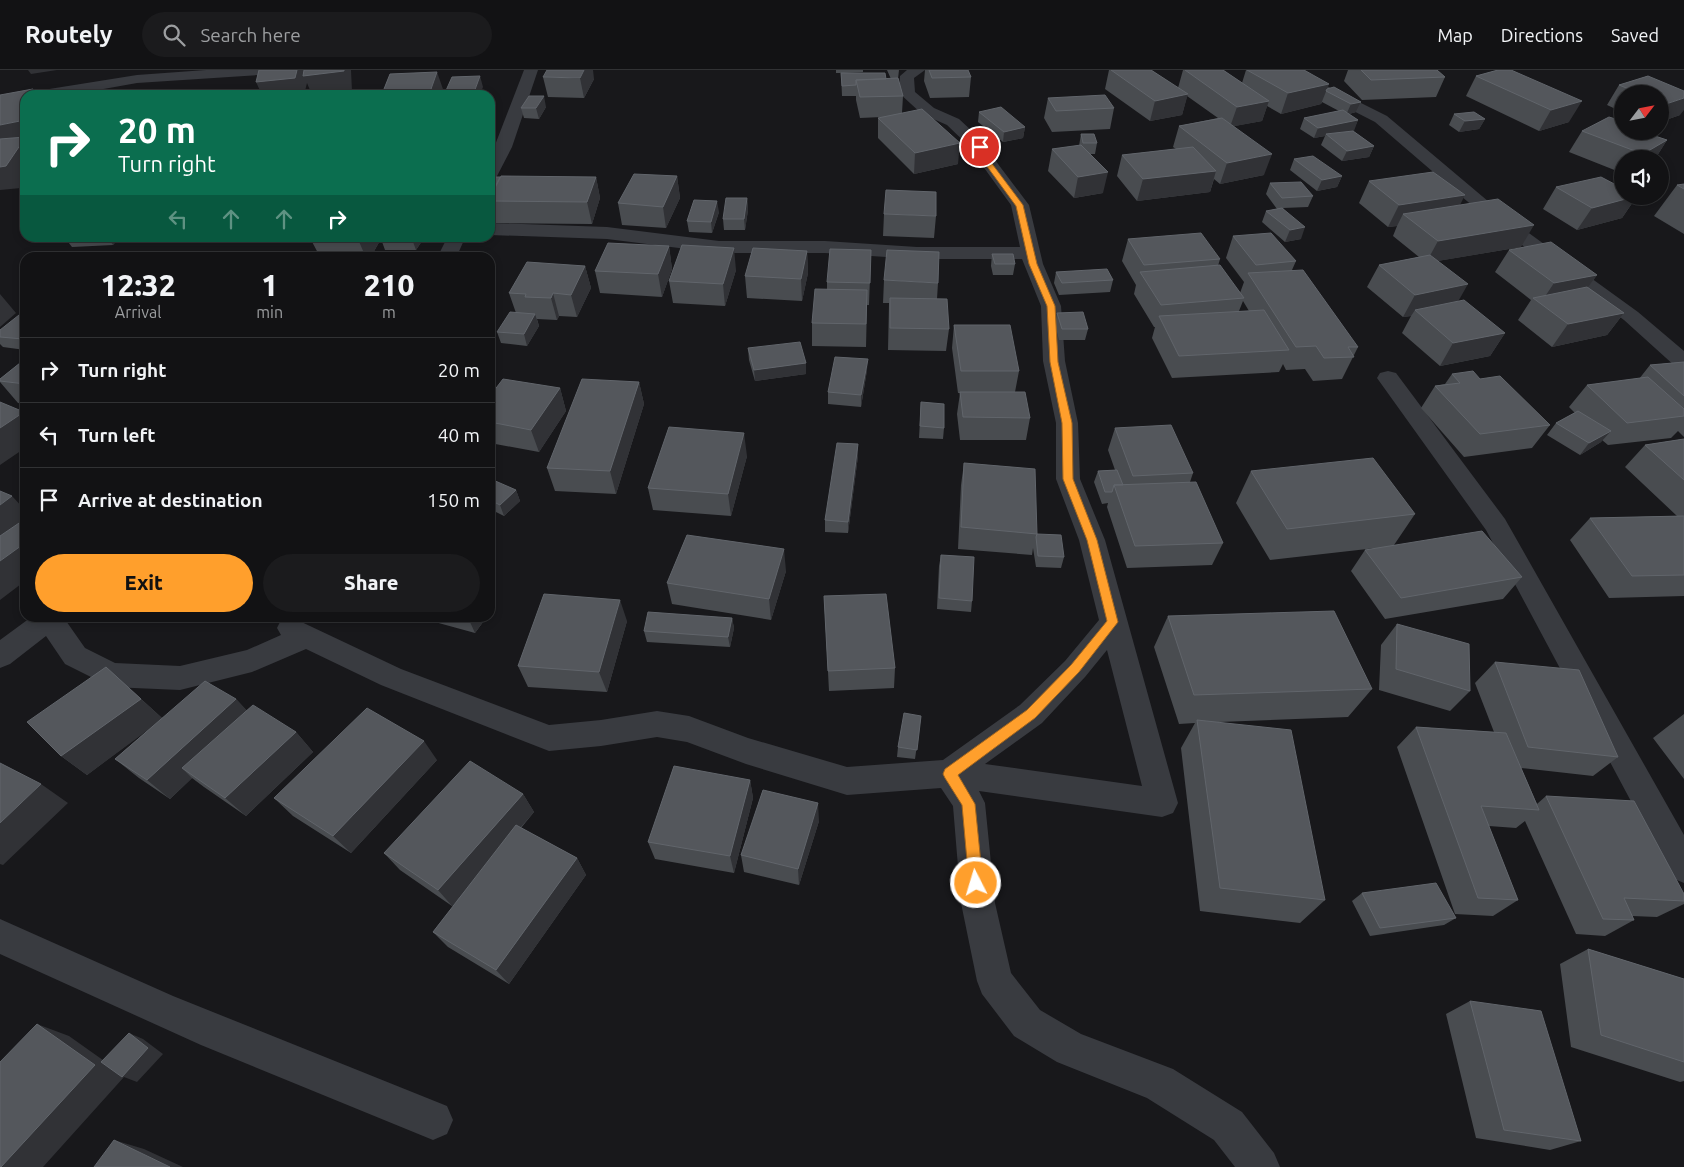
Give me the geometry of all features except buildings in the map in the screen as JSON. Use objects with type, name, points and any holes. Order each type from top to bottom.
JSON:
[{"type":"street","points":[[72,90],[136,79],[274,70]]},
{"type":"street","points":[[495,164],[504,147],[531,70]]},
{"type":"street","points":[[287,624],[392,677],[549,738],[601,734],[657,724],[689,729],[746,752],[846,781],[949,774],[1162,803],[1092,540],[1068,479],[1067,423],[1054,362],[1051,306],[1033,264],[1020,205],[990,165],[980,147],[953,122],[928,111],[907,93],[906,76],[918,70]]},
{"type":"street","points":[[1284,70],[1381,118],[1502,222],[1630,316],[1684,362]]},
{"type":"street","points":[[495,228],[608,233],[719,247],[825,247],[916,253],[1032,253]]},
{"type":"street","points":[[1388,378],[1496,526],[1684,866]]},
{"type":"street","points":[[0,656],[44,622]]},
{"type":"street","points":[[52,622],[75,656],[111,675],[180,678],[252,660],[302,638],[287,624]]},
{"type":"street","points":[[949,774],[1031,714],[1075,668],[1113,622]]},
{"type":"street","points":[[949,774],[969,804],[978,903],[995,980],[1027,1023],[1070,1049],[1159,1083],[1221,1121],[1228,1126],[1260,1167]]},
{"type":"street","points":[[0,936],[187,1021],[433,1120]]},
{"type":"route","points":[[976,883],[969,804],[949,774],[1031,714],[1075,668],[1113,622],[1092,540],[1068,479],[1067,423],[1054,362],[1051,306],[1033,264],[1020,205],[990,165],[980,147]]}]
